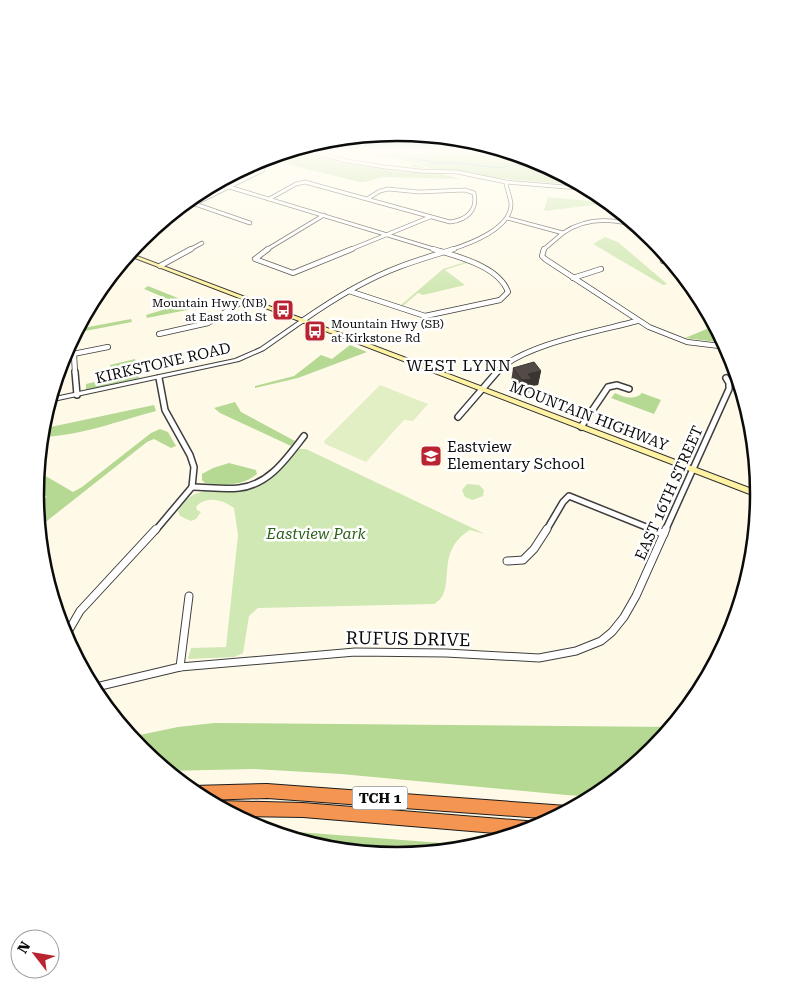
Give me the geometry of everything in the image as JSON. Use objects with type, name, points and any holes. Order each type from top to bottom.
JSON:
[{"type":"highway","name":"TCH 1","points":[[207,793],[277,791],[554,812]]},
{"type":"highway","name":"TCH 1","points":[[234,808],[303,810],[516,827]]},
{"type":"main road","name":"MOUNTAIN HIGHWAY","points":[[136,257],[751,491]]},
{"type":"street","points":[[273,199],[478,264],[507,286],[508,289],[507,295],[500,300],[429,316],[415,314],[349,291]]},
{"type":"street","points":[[368,199],[455,223],[462,220],[472,210],[476,203],[475,199]]},
{"type":"street","points":[[302,320],[349,291],[394,269],[483,236],[499,226],[507,218],[511,199]]},
{"type":"street","points":[[195,204],[250,222]]},
{"type":"street","points":[[324,215],[255,259],[293,273],[430,217]]},
{"type":"street","points":[[507,218],[537,224],[563,233]]},
{"type":"street","points":[[624,223],[596,220],[574,225],[543,250],[542,256],[638,321],[687,342],[718,346]]},
{"type":"street","points":[[160,266],[202,243]]},
{"type":"street","points":[[573,278],[601,269]]},
{"type":"street","points":[[159,334],[208,323],[246,299]]},
{"type":"street","name":"KIRKSTONE ROAD","points":[[58,398],[221,364],[250,355],[274,341],[302,320]]},
{"type":"street","points":[[458,417],[508,362],[526,352],[638,321]]},
{"type":"street","points":[[77,394],[74,354],[108,347]]},
{"type":"street","points":[[70,627],[91,598],[174,510],[192,487],[194,467],[190,455],[165,410],[158,378]]},
{"type":"street","name":"EAST 16TH STREET","points":[[624,617],[636,596],[729,389],[729,383],[726,378]]},
{"type":"street","points":[[581,427],[608,387],[617,385],[629,389]]},
{"type":"street","points":[[192,487],[240,488],[262,481],[283,464],[304,436]]},
{"type":"street","points":[[507,561],[516,562],[524,559],[536,545],[563,502],[569,496],[664,534]]},
{"type":"street","points":[[180,667],[189,596]]},
{"type":"street","name":"RUFUS DRIVE","points":[[100,686],[180,667],[383,651],[539,658],[557,656],[601,641],[612,632],[624,617]]},
{"type":"green space","points":[[547,199],[570,199],[596,202],[600,204],[545,211]]},
{"type":"green space","points":[[605,237],[618,242],[667,284],[663,285],[593,244]]},
{"type":"green space","points":[[467,263],[445,270],[465,285],[423,295],[418,293],[403,306],[401,305],[443,269]]},
{"type":"green space","points":[[148,286],[195,305],[187,310],[147,318],[146,315],[166,309],[163,297],[144,289]]},
{"type":"green space","points":[[131,319],[132,322],[84,331],[86,327]]},
{"type":"green space","points":[[709,328],[717,342],[685,338]]},
{"type":"green space","points":[[350,345],[367,352],[298,378],[255,388],[255,386],[294,376],[321,355],[332,359]]},
{"type":"green space","points":[[135,359],[139,378],[86,390],[86,384],[112,378],[110,365]]},
{"type":"green space","points":[[380,385],[428,404],[413,421],[404,420],[366,462],[325,444],[324,441]]},
{"type":"green space","points":[[615,393],[632,398],[642,393],[661,400],[654,414],[611,398]]},
{"type":"green space","points":[[235,402],[241,412],[295,441],[291,446],[220,413],[214,408]]},
{"type":"green space","points":[[154,405],[156,411],[70,434],[49,436],[51,427]]},
{"type":"green space","points":[[160,429],[168,432],[176,446],[171,448],[154,439],[147,442],[45,522],[44,499],[47,497],[44,495],[45,476],[73,492],[151,433]]},
{"type":"green space","name":"Eastview Park","points":[[299,449],[306,449],[485,534],[470,530],[459,539],[452,549],[445,590],[441,598],[434,604],[258,608],[249,616],[243,653],[234,657],[188,659],[191,648],[226,647],[238,535],[234,508],[220,501],[210,500],[200,503],[196,507],[201,512],[196,519],[191,521],[180,516],[178,511],[185,501],[193,495],[202,492],[242,491],[258,487],[278,472]]},
{"type":"green space","points":[[229,463],[256,470],[257,474],[245,481],[232,484],[205,483],[202,480],[202,474]]},
{"type":"green space","points":[[467,484],[479,485],[484,490],[483,496],[473,500],[465,497],[462,490]]},
{"type":"green space","points":[[214,723],[664,727],[631,760],[582,796],[341,774],[253,769],[177,771],[138,735],[178,727]]},
{"type":"green space","points":[[292,832],[451,844],[398,848],[374,847],[328,841]]},
{"type":"building","points":[[534,362],[541,371],[528,374],[532,379],[522,380],[513,368]]},
{"type":"place","name":"Mountain Hwy (NB) at East 20th St","points":[[283,310]]},
{"type":"place","name":"Mountain Hwy (SB) at Kirkstone Rd","points":[[315,331]]},
{"type":"place","name":"Eastview Elementary School","points":[[431,456]]},
{"type":"district","name":"WEST LYNN","points":[[459,365]]}]
